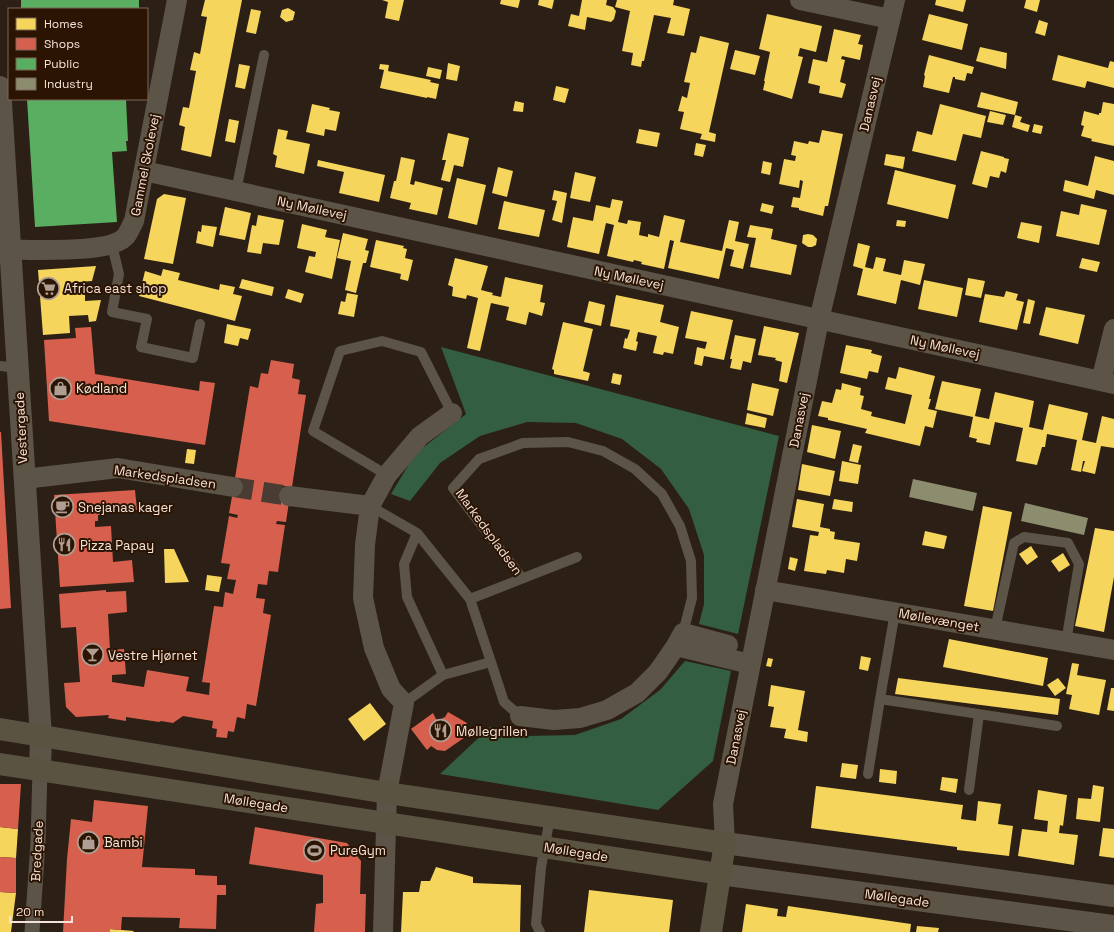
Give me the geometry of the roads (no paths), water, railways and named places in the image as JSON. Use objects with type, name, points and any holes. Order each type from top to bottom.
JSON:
[{"type":"main road","points":[[0,729],[41,737],[387,793],[725,843],[711,932]]},
{"type":"main road","name":"Møllegade","points":[[0,764],[720,874]]},
{"type":"street","name":"Gammel Skolevej","points":[[11,250],[93,249],[112,245],[125,237],[134,221],[177,0]]},
{"type":"street","points":[[800,0],[890,19]]},
{"type":"street","name":"Danasvej","points":[[725,843],[722,804],[819,320],[895,0]]},
{"type":"street","name":"Vestergade","points":[[0,87],[1,132],[11,250],[9,367],[24,479],[41,737],[40,769]]},
{"type":"street","name":"Ny Møllevej","points":[[144,171],[1107,383]]},
{"type":"street","points":[[1107,383],[1114,329]]},
{"type":"street","points":[[383,932],[387,793],[404,703],[391,689],[374,648],[363,598],[365,545],[370,506],[387,475],[420,436],[452,413]]},
{"type":"street","name":"Markedspladsen","points":[[24,479],[118,468],[233,487]]},
{"type":"street","points":[[290,496],[370,506]]},
{"type":"street","name":"Møllevænget","points":[[765,590],[1114,650]]},
{"type":"street","points":[[680,640],[751,658]]},
{"type":"street","name":"Markedspladsen","points":[[520,716],[554,720],[580,718],[607,710],[637,692],[658,672],[680,640]]},
{"type":"street","name":"Bredgade","points":[[32,932],[38,842],[40,769]]},
{"type":"street","points":[[725,843],[1114,896]]},
{"type":"street","name":"Møllegade","points":[[720,874],[1114,926]]},
{"type":"lane","points":[[236,191],[264,55]]},
{"type":"lane","points":[[112,245],[119,274],[112,312],[147,319],[141,347],[193,358],[200,324]]},
{"type":"lane","points":[[387,475],[313,431],[340,351],[382,341],[421,352],[452,413]]},
{"type":"lane","name":"Markedspladsen","points":[[522,578],[453,488],[479,459],[523,443],[568,442],[603,451],[635,469],[662,494],[680,526],[691,561],[692,598],[680,640]]},
{"type":"lane","points":[[370,506],[417,533],[470,599],[577,557]]},
{"type":"lane","points":[[417,533],[404,564],[407,598],[443,675]]},
{"type":"lane","points":[[995,629],[1014,543],[1024,537],[1068,543],[1079,564],[1066,642]]},
{"type":"lane","name":"Markedspladsen","points":[[470,599],[504,702],[520,716]]},
{"type":"lane","points":[[868,774],[896,612]]},
{"type":"lane","points":[[404,703],[443,675],[491,662]]},
{"type":"lane","points":[[880,699],[1057,726]]},
{"type":"lane","points":[[969,790],[979,714]]},
{"type":"lane","points":[[540,932],[536,924],[544,847],[550,817]]},
{"type":"tunnel","points":[[233,487],[289,496]]},
{"type":"place","name":"Africa east shop","points":[[48,288]]},
{"type":"place","name":"Kødland","points":[[61,388]]},
{"type":"place","name":"Snejanas kager","points":[[63,507]]},
{"type":"place","name":"Pizza Papay","points":[[65,545]]},
{"type":"place","name":"Vestre Hjørnet","points":[[92,655]]},
{"type":"place","name":"Møllegrillen","points":[[440,731]]},
{"type":"place","name":"Bambi","points":[[88,842]]},
{"type":"place","name":"PureGym","points":[[315,850]]}]
